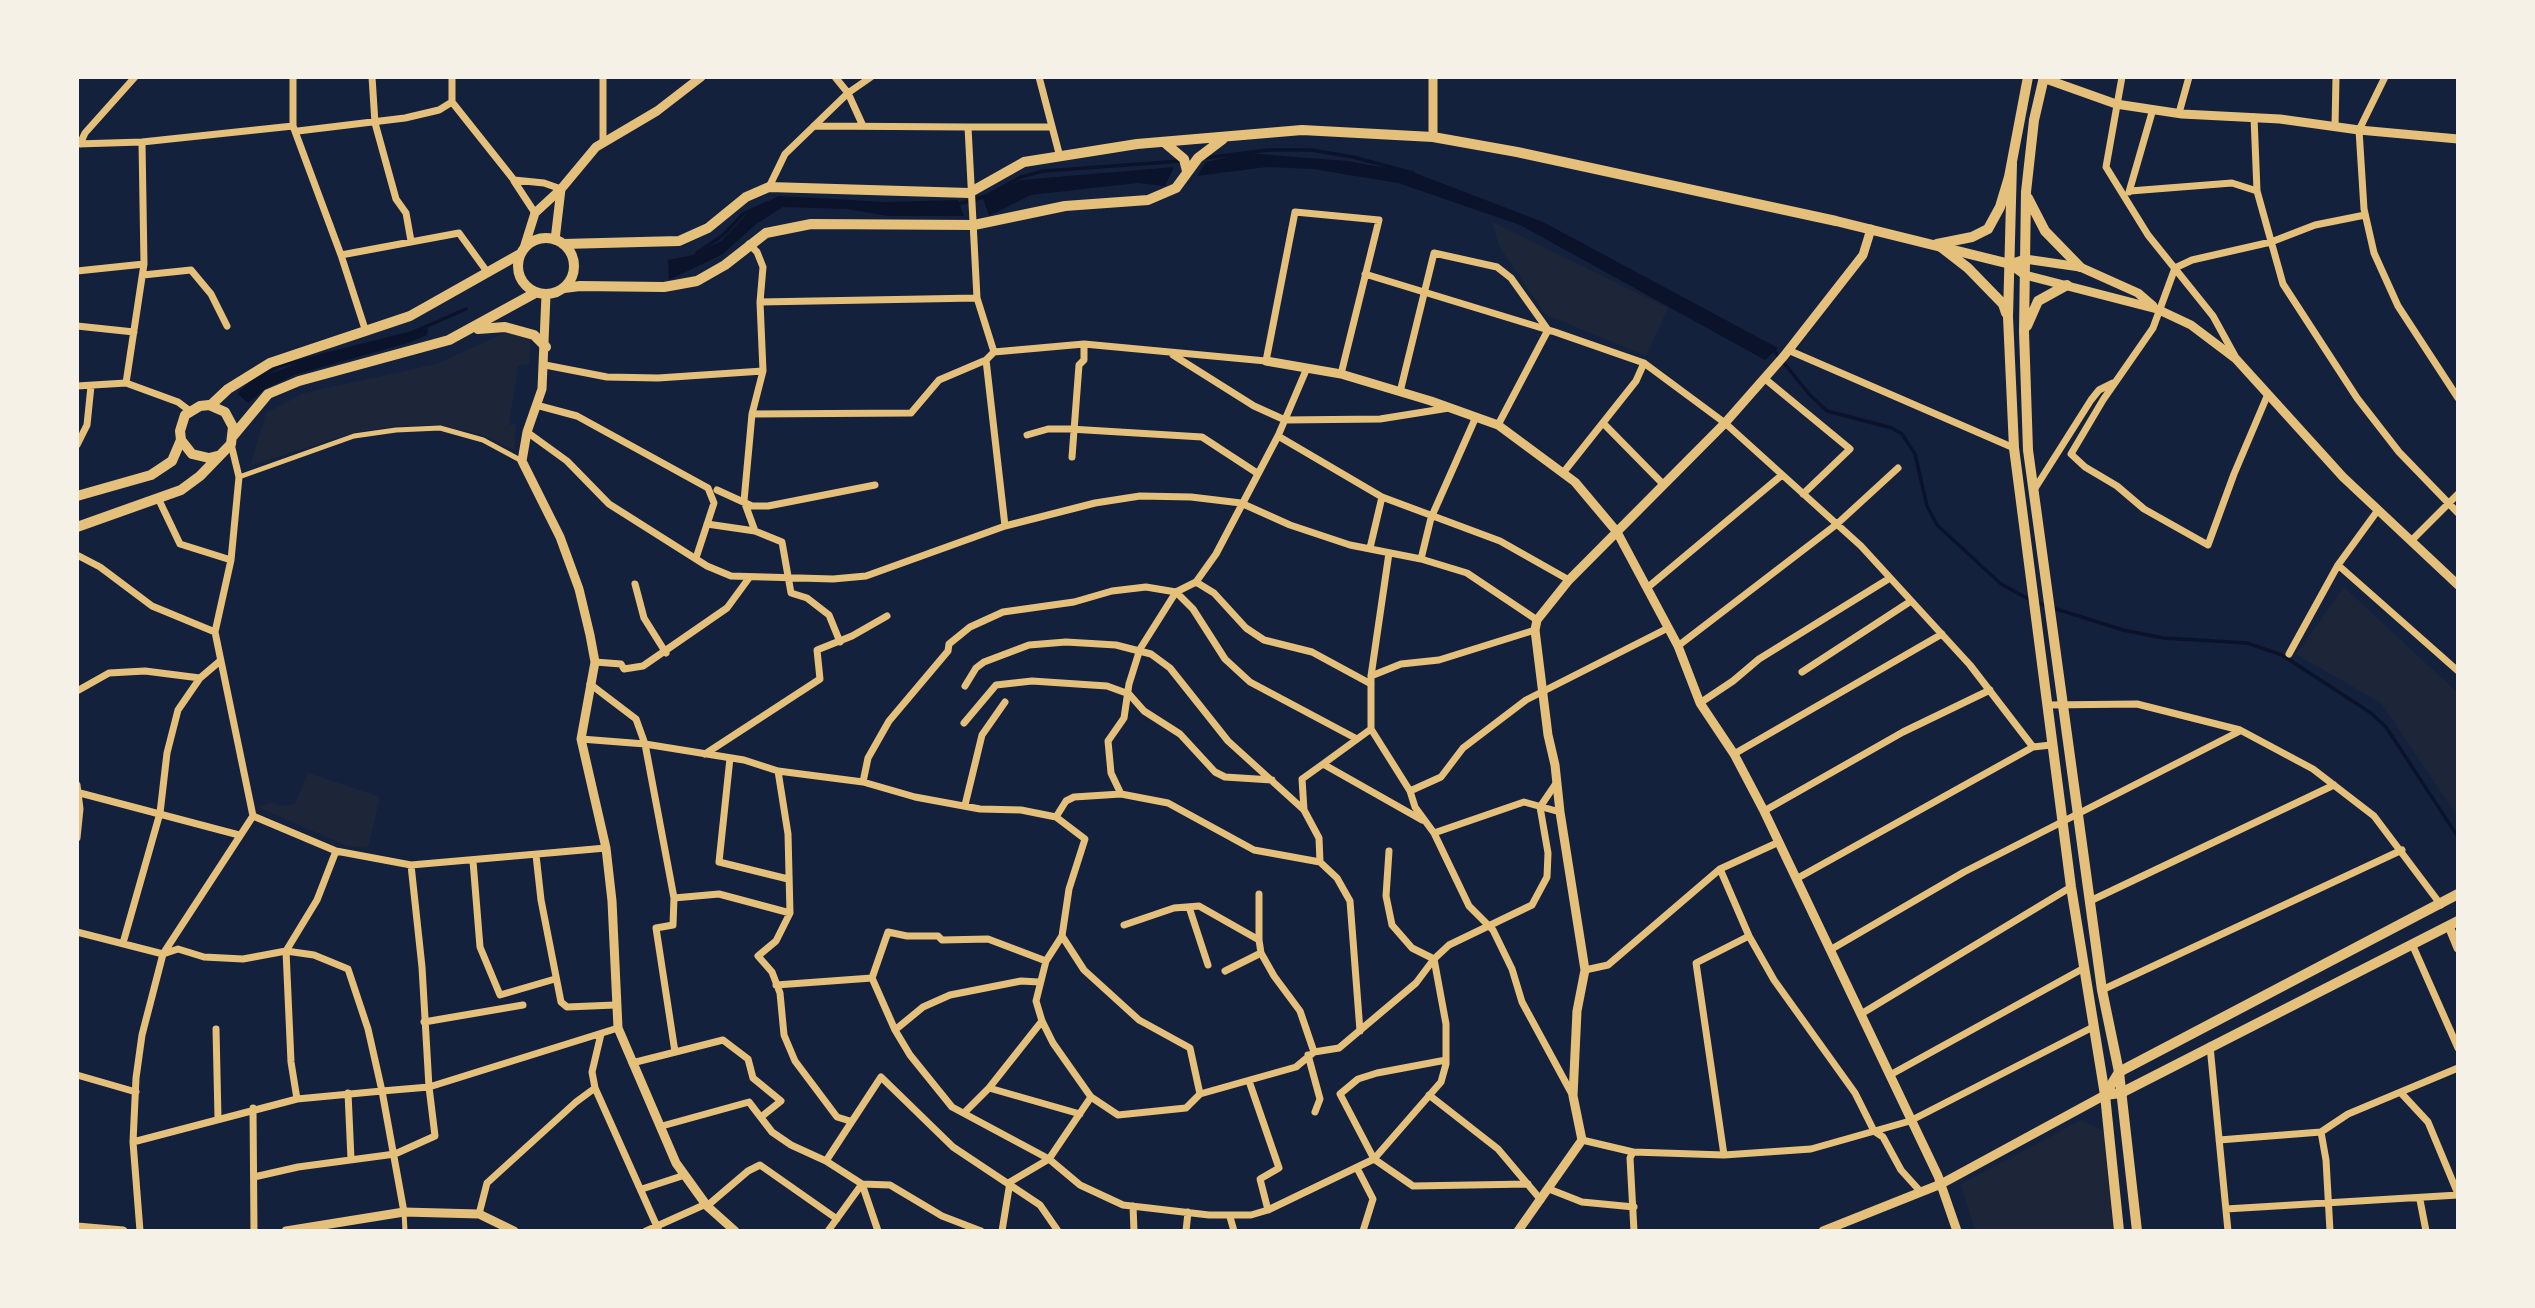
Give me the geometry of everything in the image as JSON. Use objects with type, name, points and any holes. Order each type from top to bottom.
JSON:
[{"type":"main road","points":[[1937,244],[1972,237],[1988,229],[2000,207],[2012,163],[2028,77]]},
{"type":"main road","points":[[2044,77],[2034,120],[2026,192],[2024,331],[2028,450],[2102,990],[2119,1072],[2137,1231]]},
{"type":"main road","points":[[77,496],[151,475],[172,461],[181,440],[181,423],[190,411],[211,405],[228,389],[270,363],[410,316],[488,274],[538,239],[648,244],[679,241],[708,228],[746,197],[769,187],[969,193],[1024,162],[1163,142],[1224,139],[1302,130],[1433,137],[1517,152],[1871,229],[2010,264]]},
{"type":"main road","points":[[77,527],[181,490],[200,476],[268,394],[299,381],[424,349],[474,329],[541,294],[580,286],[664,287],[697,281],[725,265],[765,233],[811,224],[974,225],[1065,206],[1148,200],[1176,188],[1198,158],[1224,139]]},
{"type":"main road","points":[[1163,142],[1184,159],[1187,171]]},
{"type":"main road","points":[[2012,163],[2008,317],[2014,448],[2071,887],[2105,1095],[2119,1231]]},
{"type":"main road","points":[[2026,192],[2033,213],[2045,231],[2080,267]]},
{"type":"main road","points":[[559,242],[569,250],[574,266],[573,274],[564,288]]},
{"type":"main road","points":[[1937,244],[1986,286],[2003,304],[2008,317]]},
{"type":"main road","points":[[522,251],[517,272],[521,281],[541,294]]},
{"type":"main road","points":[[2024,331],[2038,301],[2067,285]]},
{"type":"main road","points":[[474,329],[505,327],[534,335],[546,347]]},
{"type":"main road","points":[[211,405],[225,411],[231,419],[232,440]]},
{"type":"main road","points":[[181,440],[192,454],[209,458],[217,456]]},
{"type":"main road","points":[[2105,1095],[2119,1072],[2458,894]]},
{"type":"main road","points":[[2105,1095],[2121,1093],[2453,924]]},
{"type":"street","points":[[78,144],[135,77]]},
{"type":"street","points":[[293,77],[295,129],[366,332]]},
{"type":"street","points":[[372,77],[375,123],[396,199],[406,213],[411,241]]},
{"type":"street","points":[[452,77],[452,102],[514,180],[534,213]]},
{"type":"street","points":[[603,77],[603,142]]},
{"type":"street","points":[[522,251],[534,213],[561,189],[603,142],[657,111],[701,77]]},
{"type":"street","points":[[835,77],[848,93],[863,127]]},
{"type":"street","points":[[769,187],[785,154],[848,93],[871,77]]},
{"type":"street","points":[[1039,77],[1060,157]]},
{"type":"street","points":[[1433,77],[1433,137]]},
{"type":"street","points":[[2044,77],[2116,104],[2179,113],[2254,117],[2359,130],[2457,135]]},
{"type":"street","points":[[2122,77],[2106,167],[2119,183],[2125,199],[2148,235],[2213,316],[2236,359]]},
{"type":"street","points":[[2179,113],[2189,77]]},
{"type":"street","points":[[2335,127],[2336,77]]},
{"type":"street","points":[[2385,77],[2359,130],[2365,215],[2374,253],[2398,306],[2458,398]]},
{"type":"street","points":[[78,144],[142,142],[375,123],[439,110],[452,102]]},
{"type":"street","points":[[2125,199],[2130,191],[2153,109]]},
{"type":"street","points":[[2254,117],[2257,191],[2283,284],[2357,398],[2399,452],[2458,513]]},
{"type":"street","points":[[814,126],[1052,127]]},
{"type":"street","points":[[968,127],[969,193],[974,225],[977,298],[994,352]]},
{"type":"street","points":[[126,383],[144,264],[142,142]]},
{"type":"street","points":[[514,180],[544,183],[561,189]]},
{"type":"street","points":[[2130,191],[2232,183],[2257,191]]},
{"type":"street","points":[[559,242],[561,189]]},
{"type":"street","points":[[1266,361],[1295,212],[1378,219],[1341,374]]},
{"type":"street","points":[[2268,394],[2208,545],[2144,509],[2071,454],[2115,382],[2153,328],[2157,309],[2175,268],[2192,260],[2270,242],[2315,225],[2365,215]]},
{"type":"street","points":[[1371,680],[1401,664],[1439,660],[1536,625],[1569,580],[1662,483],[1725,423],[1786,353],[1863,255],[1871,229]]},
{"type":"street","points":[[341,255],[459,233],[488,274]]},
{"type":"street","points":[[749,244],[757,251],[763,267],[760,302],[763,371],[752,414],[744,501],[755,531]]},
{"type":"street","points":[[1400,392],[1427,292],[1434,253],[1497,267],[1511,278],[1548,330]]},
{"type":"street","points":[[2010,264],[2025,259],[2080,267],[2138,293],[2157,309]]},
{"type":"street","points":[[77,271],[144,264]]},
{"type":"street","points":[[2010,264],[2025,275],[2157,309],[2190,325],[2236,359],[2343,477],[2458,585]]},
{"type":"street","points":[[143,275],[191,270],[211,295],[227,326]]},
{"type":"street","points":[[1365,274],[1548,330],[1644,363],[1725,423],[1837,524],[1942,634],[1990,690],[2033,747]]},
{"type":"street","points":[[522,461],[527,432],[542,389],[545,365],[541,294]]},
{"type":"street","points":[[760,302],[977,298]]},
{"type":"street","points":[[77,326],[134,332]]},
{"type":"street","points":[[1498,425],[1548,330]]},
{"type":"street","points":[[1072,457],[1077,429],[1079,365],[1084,360],[1084,344]]},
{"type":"street","points":[[752,414],[911,413],[939,380],[986,360],[994,352],[1084,344],[1266,361],[1341,374],[1498,425],[1575,482],[1616,532],[1678,646],[1700,703],[1734,754],[1764,811],[1941,1184],[1957,1231]]},
{"type":"street","points":[[1169,353],[1254,406],[1285,420],[1380,419],[1449,408]]},
{"type":"street","points":[[1786,353],[2014,448]]},
{"type":"street","points":[[986,360],[1005,526]]},
{"type":"street","points":[[1563,473],[1636,381],[1644,363]]},
{"type":"street","points":[[545,365],[607,377],[658,378],[763,371]]},
{"type":"street","points":[[1121,794],[1111,773],[1108,741],[1124,718],[1129,684],[1140,649],[1176,592],[1196,582],[1216,554],[1278,436],[1307,368]]},
{"type":"street","points":[[1763,378],[1850,449],[1803,494]]},
{"type":"street","points":[[2033,491],[2091,400],[2099,390],[2115,382]]},
{"type":"street","points":[[77,386],[126,383],[178,402],[190,411]]},
{"type":"street","points":[[77,445],[87,425],[91,386]]},
{"type":"street","points":[[536,405],[578,416],[708,488],[714,503],[696,558]]},
{"type":"street","points":[[1420,559],[1431,517],[1475,419]]},
{"type":"street","points":[[1603,423],[1662,483]]},
{"type":"street","points":[[239,477],[354,436],[396,430],[440,428],[483,440],[522,461],[560,537],[579,589],[595,662],[581,738],[606,848],[612,901],[618,1028],[676,1163],[707,1205],[735,1231]]},
{"type":"street","points":[[1027,435],[1048,429],[1077,429],[1202,437],[1257,472]]},
{"type":"street","points":[[527,432],[567,461],[608,504],[708,566],[732,576],[790,579],[866,576],[1005,526],[1095,503],[1140,496],[1192,497],[1241,503],[1290,525],[1350,545],[1420,559],[1467,573],[1536,625],[1542,691],[1585,970],[1577,1012],[1573,1096],[1582,1140],[1518,1231]]},
{"type":"street","points":[[1278,436],[1382,497],[1500,541],[1569,580]]},
{"type":"street","points":[[140,1231],[133,1142],[136,1092],[142,1035],[163,954],[253,816],[215,632],[231,560],[239,477],[232,440]]},
{"type":"street","points":[[1678,646],[1837,524],[1898,468]]},
{"type":"street","points":[[1647,588],[1782,475]]},
{"type":"street","points":[[718,490],[752,506],[768,506],[875,485]]},
{"type":"street","points":[[2411,541],[2458,494]]},
{"type":"street","points":[[1370,548],[1382,497]]},
{"type":"street","points":[[158,498],[180,544],[231,560]]},
{"type":"street","points":[[2289,654],[2338,565],[2378,510]]},
{"type":"street","points":[[708,524],[755,531],[782,542],[794,596],[807,598],[829,615],[839,642]]},
{"type":"street","points":[[1389,553],[1371,680],[1371,729],[1410,791],[1415,807],[1434,833],[1469,906],[1488,925],[1512,969],[1522,1002],[1573,1096]]},
{"type":"street","points":[[77,555],[100,567],[152,607],[215,632]]},
{"type":"street","points":[[2338,565],[2458,671]]},
{"type":"street","points":[[595,662],[621,664],[624,669],[643,666],[666,653],[727,608],[750,578]]},
{"type":"street","points":[[1700,703],[1759,659],[1891,578]]},
{"type":"street","points":[[1196,582],[1214,593],[1245,628],[1264,640],[1312,652],[1371,680]]},
{"type":"street","points":[[635,584],[644,618],[666,653]]},
{"type":"street","points":[[863,782],[868,758],[889,721],[948,650],[949,644],[970,627],[992,617],[1038,605],[1074,602],[1093,594],[1146,587],[1176,592],[1193,609],[1235,671],[1275,697],[1357,739]]},
{"type":"street","points":[[1802,672],[1912,601]]},
{"type":"street","points":[[705,754],[820,679],[817,650],[839,642],[887,616]]},
{"type":"street","points":[[1410,791],[1441,776],[1463,748],[1492,723],[1542,691],[1668,628]]},
{"type":"street","points":[[1734,754],[1942,634]]},
{"type":"street","points":[[965,686],[984,662],[1029,645],[1066,642],[1140,649],[1170,668],[1228,741],[1304,810],[1319,838],[1320,862]]},
{"type":"street","points":[[123,943],[160,813],[167,752],[178,710],[200,678],[220,661]]},
{"type":"street","points":[[77,690],[109,673],[145,671],[200,678]]},
{"type":"street","points":[[964,723],[996,685],[1032,681],[1107,686],[1129,694],[1144,711],[1180,734],[1215,772],[1225,776],[1273,780]]},
{"type":"street","points":[[590,684],[636,719],[645,744],[674,898],[673,925],[656,928],[675,1052]]},
{"type":"street","points":[[1764,811],[1903,732],[1990,690]]},
{"type":"street","points":[[965,805],[982,735],[1005,702]]},
{"type":"street","points":[[2048,705],[2137,704],[2240,730],[2313,769],[2374,816],[2441,905]]},
{"type":"street","points":[[1304,810],[1302,779],[1371,729]]},
{"type":"street","points":[[1830,950],[1964,872],[2240,730]]},
{"type":"street","points":[[581,738],[645,744],[730,758],[778,771],[863,782],[915,797],[1056,817],[1085,839],[1069,890],[1062,936],[1046,961],[1036,1001],[1053,1043],[1091,1097],[1118,1115],[1186,1108],[1200,1094],[1296,1067],[1311,1053],[1339,1048],[1416,983],[1434,959],[1449,945],[1532,905],[1547,877],[1548,853],[1539,807],[1557,782]]},
{"type":"street","points":[[1796,879],[2033,747],[2051,744]]},
{"type":"street","points":[[730,758],[719,862],[788,879]]},
{"type":"street","points":[[1323,764],[1426,822]]},
{"type":"street","points":[[778,771],[788,834],[790,913],[776,941],[758,956],[772,972],[780,993],[783,1035],[795,1061],[837,1116],[850,1121]]},
{"type":"street","points":[[2090,901],[2334,785]]},
{"type":"street","points":[[77,838],[78,789],[239,835]]},
{"type":"street","points":[[1056,817],[1066,801],[1074,797],[1121,794],[1168,803],[1254,850],[1320,862],[1337,878],[1350,901],[1360,1031]]},
{"type":"street","points":[[1434,833],[1524,802],[1560,812]]},
{"type":"street","points":[[253,816],[336,851],[411,865],[606,848]]},
{"type":"street","points":[[1585,970],[1608,965],[1720,869],[1779,842]]},
{"type":"street","points":[[2102,990],[2402,850]]},
{"type":"street","points":[[297,1099],[291,1062],[286,951],[317,900],[336,851]]},
{"type":"street","points":[[1390,852],[1386,896],[1392,925],[1412,948],[1434,959]]},
{"type":"street","points":[[536,855],[537,878],[555,979],[564,1006],[615,1005]]},
{"type":"street","points":[[473,861],[480,947],[500,995],[555,979]]},
{"type":"street","points":[[254,1177],[351,1159],[395,1154],[435,1136],[411,865]]},
{"type":"street","points":[[1720,869],[1749,936],[1774,980],[1855,1093],[1874,1132],[1883,1137],[1901,1170],[1919,1190]]},
{"type":"street","points":[[1861,1014],[2071,887]]},
{"type":"street","points":[[674,898],[719,894],[790,913]]},
{"type":"street","points":[[1259,894],[1261,953],[1300,1011],[1320,1099],[1315,1112]]},
{"type":"street","points":[[1124,925],[1174,908],[1199,906],[1259,940]]},
{"type":"street","points":[[1189,907],[1208,965]]},
{"type":"street","points":[[2453,924],[2458,948]]},
{"type":"street","points":[[77,932],[163,954],[178,949],[204,957],[243,959],[286,951],[314,955],[348,968],[368,1029],[382,1091],[395,1154],[405,1231]]},
{"type":"street","points":[[1046,961],[988,939],[942,940],[938,936],[907,936],[888,932],[872,978],[895,1030],[910,1055],[952,1107],[1049,1159],[1080,1185],[1133,1206],[1230,1217],[1268,1210],[1374,1159],[1441,1082],[1446,1060],[1446,1024],[1434,959]]},
{"type":"street","points":[[1062,936],[1084,970],[1139,1020],[1191,1048],[1200,1094]]},
{"type":"street","points":[[1724,1155],[1696,962],[1749,936]]},
{"type":"street","points":[[2412,944],[2458,1048]]},
{"type":"street","points":[[1225,971],[1261,953]]},
{"type":"street","points":[[1890,1075],[2084,968]]},
{"type":"street","points":[[776,985],[872,978]]},
{"type":"street","points":[[895,1030],[923,1007],[950,995],[1021,981],[1039,982]]},
{"type":"street","points":[[424,1022],[523,1005]]},
{"type":"street","points":[[964,1113],[989,1088],[1042,1021]]},
{"type":"street","points":[[1582,1140],[1633,1153],[1724,1155],[1811,1149],[1910,1121],[2093,1027]]},
{"type":"street","points":[[133,1142],[253,1108],[297,1099],[429,1087],[618,1028]]},
{"type":"street","points":[[216,1029],[218,1118]]},
{"type":"street","points":[[601,1034],[593,1072],[595,1088],[642,1189],[657,1229]]},
{"type":"street","points":[[632,1063],[723,1040],[748,1059],[753,1078],[781,1101],[761,1117]]},
{"type":"street","points":[[2210,1046],[2228,1231]]},
{"type":"street","points":[[1446,1060],[1358,1079],[1340,1094],[1374,1159],[1413,1186],[1528,1185]]},
{"type":"street","points":[[2219,1140],[2321,1132],[2348,1114],[2402,1094],[2458,1068]]},
{"type":"street","points":[[77,1075],[136,1092]]},
{"type":"street","points":[[826,1161],[881,1077],[953,1147],[982,1168],[1010,1182],[1040,1205],[1058,1231]]},
{"type":"street","points":[[1249,1081],[1279,1168],[1260,1180],[1268,1210]]},
{"type":"street","points":[[480,1214],[487,1183],[576,1101],[595,1088]]},
{"type":"street","points":[[989,1088],[1080,1114]]},
{"type":"street","points":[[348,1093],[351,1159]]},
{"type":"street","points":[[2226,1209],[2329,1202],[2420,1200],[2458,1195],[2428,1122],[2402,1094]]},
{"type":"street","points":[[1429,1095],[1498,1149],[1541,1200]]},
{"type":"street","points":[[1823,1231],[1919,1190],[1941,1184],[2105,1095]]},
{"type":"street","points":[[1010,1182],[1049,1159],[1091,1097]]},
{"type":"street","points":[[662,1126],[749,1102],[772,1132],[862,1184],[890,1185],[942,1216],[981,1231]]},
{"type":"street","points":[[253,1108],[254,1231]]},
{"type":"street","points":[[2321,1132],[2330,1231]]},
{"type":"street","points":[[1633,1153],[1630,1158],[1630,1188],[1634,1207],[1634,1231]]},
{"type":"street","points":[[646,1231],[657,1229],[707,1205],[748,1171],[760,1165],[837,1219]]},
{"type":"street","points":[[1357,1168],[1373,1199],[1363,1231]]},
{"type":"street","points":[[642,1189],[685,1175]]},
{"type":"street","points":[[1002,1231],[1010,1182]]},
{"type":"street","points":[[828,1231],[862,1184]]},
{"type":"street","points":[[862,1184],[878,1231]]},
{"type":"street","points":[[1549,1189],[1582,1202],[1634,1207]]},
{"type":"street","points":[[2420,1200],[2426,1231]]},
{"type":"street","points":[[1133,1206],[1135,1231]]},
{"type":"street","points":[[286,1231],[404,1212],[480,1214],[514,1231]]},
{"type":"street","points":[[1186,1231],[1188,1212]]},
{"type":"street","points":[[1230,1217],[1234,1231]]},
{"type":"street","points":[[77,1227],[124,1231]]},
{"type":"shaded area","points":[[1246,153],[1347,161],[1415,173],[1543,222],[1778,348],[1765,360],[1520,225],[1398,183],[1313,169],[1267,167],[1197,176],[1206,162]]},
{"type":"shaded area","points":[[1174,167],[1165,186],[1137,183],[1031,195],[989,216],[983,198],[1021,180]]},
{"type":"shaded area","points":[[779,196],[886,202],[958,200],[964,216],[887,216],[848,209],[783,207],[756,224],[723,254],[669,280],[668,260],[693,255],[721,241],[750,211]]},
{"type":"shaded area","points":[[1492,222],[1668,308],[1646,356],[1545,314],[1499,246]]},
{"type":"shaded area","points":[[428,328],[427,335],[411,342],[294,375],[265,389],[248,403],[238,394],[261,377],[302,362]]},
{"type":"shaded area","points":[[507,332],[531,335],[529,364],[518,366],[509,425],[516,424],[514,450],[480,434],[433,425],[397,426],[352,433],[250,466],[266,413],[304,393],[436,364]]},
{"type":"shaded area","points":[[2344,587],[2458,693],[2458,817],[2381,703],[2296,654]]},
{"type":"shaded area","points":[[308,773],[380,797],[368,848],[347,846],[258,807],[272,802],[280,806],[295,804]]},
{"type":"shaded area","points":[[2081,1120],[2103,1131],[2113,1231],[1975,1231],[1961,1184]]},
{"type":"waterway","points":[[1204,158],[1268,150],[1311,150],[1353,157],[1413,173]]},
{"type":"waterway","points":[[956,205],[986,196],[1021,177],[1043,171],[1182,161]]},
{"type":"waterway","points":[[697,253],[723,235],[743,214],[767,203]]},
{"type":"waterway","points":[[241,392],[257,378],[280,366],[411,333],[466,309]]},
{"type":"waterway","points":[[1772,348],[1809,394],[1827,411],[1892,428],[1902,434],[1915,454],[1927,506],[1937,525],[2001,584],[2034,602],[2123,630],[2163,638],[2247,643],[2282,655],[2371,713],[2386,727],[2458,837]]}]
